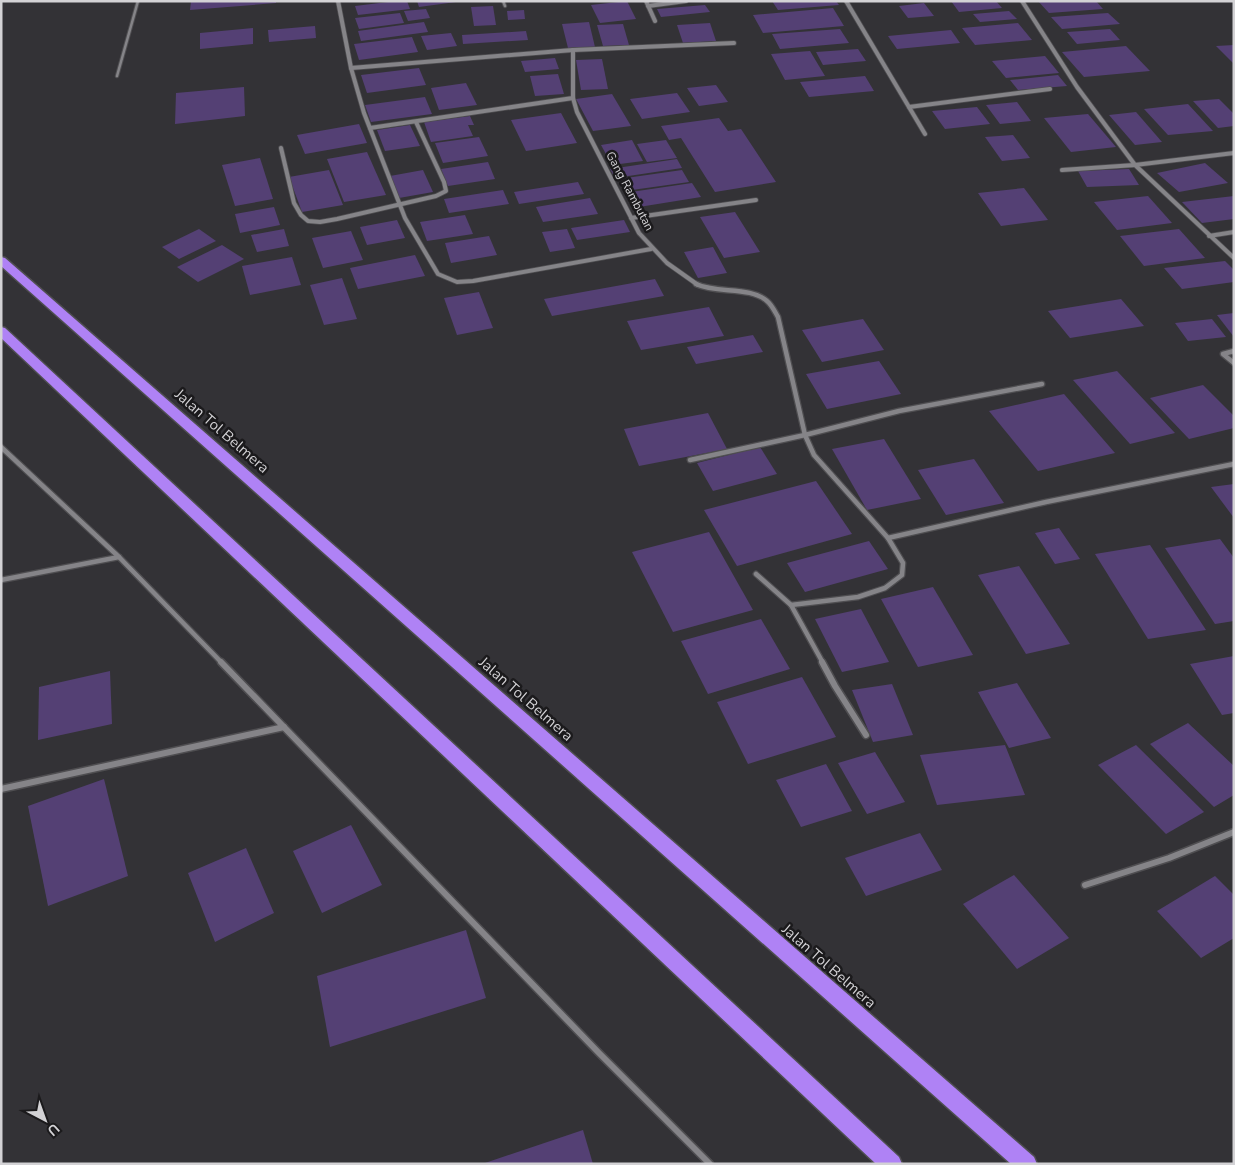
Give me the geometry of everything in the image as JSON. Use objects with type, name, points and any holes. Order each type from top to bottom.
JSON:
[{"type":"highway","name":"Jalan Tol Belmera","points":[[1,260],[1027,1164]]},
{"type":"highway","points":[[1,332],[892,1164]]},
{"type":"street","points":[[338,1],[351,68],[370,128],[409,226],[438,274],[456,282],[473,281],[651,248]]},
{"type":"street","points":[[646,1],[655,21]]},
{"type":"street","points":[[648,6],[686,1]]},
{"type":"street","points":[[846,1],[925,134]]},
{"type":"street","points":[[1022,1],[1077,87],[1135,165],[1234,258]]},
{"type":"street","points":[[351,68],[573,50],[734,43]]},
{"type":"street","points":[[370,128],[573,98],[573,50]]},
{"type":"street","points":[[909,107],[1050,89]]},
{"type":"street","name":"Gang Rambutan","points":[[573,98],[577,112],[631,218],[639,233],[651,248],[700,287],[724,292],[758,295],[768,301],[778,317],[805,435],[814,455],[888,538],[903,563],[902,575],[885,588],[858,597],[791,605]]},
{"type":"street","points":[[281,148],[294,203],[301,215],[308,221],[320,222],[337,219],[436,196],[446,190],[416,122]]},
{"type":"street","points":[[1062,170],[1135,165],[1234,153]]},
{"type":"street","points":[[631,218],[756,200]]},
{"type":"street","points":[[1209,236],[1234,232]]},
{"type":"street","points":[[1234,352],[1222,354],[1234,363]]},
{"type":"street","points":[[690,460],[805,435],[899,411],[1042,384]]},
{"type":"street","points":[[1,447],[119,557],[599,1053],[710,1164]]},
{"type":"street","points":[[888,538],[1046,502],[1234,464]]},
{"type":"street","points":[[1,580],[119,557]]},
{"type":"street","points":[[756,574],[791,605],[835,686],[866,735]]},
{"type":"street","points":[[1,788],[284,727]]},
{"type":"street","points":[[1085,885],[1169,858],[1234,832]]},
{"type":"lane","points":[[118,76],[138,1]]},
{"type":"lane","points":[[503,1],[505,6]]},
{"type":"building","points":[[191,1],[276,1],[276,3],[190,10]]},
{"type":"building","points":[[407,1],[410,9],[358,15],[355,6]]},
{"type":"building","points":[[417,1],[456,1],[456,2],[419,7]]},
{"type":"building","points":[[627,1],[636,19],[600,23],[591,5]]},
{"type":"building","points":[[772,1],[836,1],[839,5],[778,10]]},
{"type":"building","points":[[951,1],[996,1],[1002,8],[959,12]]},
{"type":"building","points":[[1038,1],[1096,1],[1103,9],[1049,13]]},
{"type":"building","points":[[924,3],[934,16],[908,18],[899,6]]},
{"type":"building","points":[[705,5],[710,12],[661,17],[657,9]]},
{"type":"building","points":[[493,6],[496,25],[474,26],[471,7]]},
{"type":"building","points":[[833,8],[844,26],[763,33],[753,15]]},
{"type":"building","points":[[426,9],[430,18],[408,21],[404,11]]},
{"type":"building","points":[[524,10],[525,19],[508,20],[507,11]]},
{"type":"building","points":[[1009,11],[1017,19],[980,22],[973,14]]},
{"type":"building","points":[[400,13],[404,23],[359,29],[355,18]]},
{"type":"building","points":[[1108,13],[1120,24],[1062,29],[1051,17]]},
{"type":"building","points":[[424,22],[428,32],[361,41],[358,31]]},
{"type":"building","points":[[589,22],[595,47],[568,48],[562,24]]},
{"type":"building","points":[[710,23],[716,41],[683,43],[677,25]]},
{"type":"building","points":[[1018,23],[1032,40],[975,45],[962,28]]},
{"type":"building","points":[[623,24],[629,45],[603,46],[597,25]]},
{"type":"building","points":[[315,26],[316,38],[269,42],[268,30]]},
{"type":"building","points":[[253,28],[253,44],[200,49],[200,33]]},
{"type":"building","points":[[840,29],[849,43],[780,49],[772,34]]},
{"type":"building","points":[[1110,29],[1120,40],[1077,44],[1067,32]]},
{"type":"building","points":[[951,30],[960,43],[897,49],[888,36]]},
{"type":"building","points":[[526,31],[528,40],[463,44],[462,35]]},
{"type":"building","points":[[451,33],[457,46],[427,50],[421,36]]},
{"type":"building","points":[[412,37],[418,52],[359,60],[354,44]]},
{"type":"building","points":[[1234,45],[1234,64],[1216,46]]},
{"type":"building","points":[[1126,46],[1150,71],[1084,77],[1062,52]]},
{"type":"building","points":[[858,49],[866,61],[823,65],[816,52]]},
{"type":"building","points":[[810,51],[825,76],[785,80],[771,54]]},
{"type":"building","points":[[1045,56],[1059,73],[1006,78],[992,61]]},
{"type":"building","points":[[555,58],[559,69],[525,72],[521,61]]},
{"type":"building","points":[[602,59],[608,89],[581,90],[576,60]]},
{"type":"building","points":[[419,68],[426,85],[367,93],[361,75]]},
{"type":"building","points":[[558,74],[564,94],[535,96],[530,76]]},
{"type":"building","points":[[1058,75],[1067,86],[1018,90],[1010,80]]},
{"type":"building","points":[[865,76],[874,91],[809,97],[800,82]]},
{"type":"building","points":[[466,83],[477,105],[439,110],[431,88]]},
{"type":"building","points":[[716,85],[728,102],[699,106],[687,88]]},
{"type":"building","points":[[244,87],[245,116],[175,124],[176,93]]},
{"type":"building","points":[[677,93],[690,112],[642,119],[630,99]]},
{"type":"building","points":[[612,94],[631,126],[593,131],[576,99]]},
{"type":"building","points":[[425,97],[432,114],[371,122],[365,105]]},
{"type":"building","points":[[1219,99],[1234,114],[1234,126],[1218,128],[1193,101]]},
{"type":"building","points":[[1017,102],[1031,121],[1000,124],[986,105]]},
{"type":"building","points":[[1188,104],[1213,131],[1168,135],[1144,109]]},
{"type":"building","points":[[977,107],[990,124],[945,129],[932,111]]},
{"type":"building","points":[[1136,112],[1162,142],[1135,145],[1109,115]]},
{"type":"building","points":[[561,113],[577,143],[526,151],[511,120]]},
{"type":"building","points":[[1088,114],[1116,147],[1071,152],[1044,118]]},
{"type":"building","points":[[470,116],[474,125],[468,125],[473,136],[431,142],[424,122]]},
{"type":"building","points":[[719,118],[728,131],[741,129],[776,182],[715,192],[681,138],[669,140],[661,126]]},
{"type":"building","points":[[359,124],[367,143],[305,154],[297,135]]},
{"type":"building","points":[[410,125],[420,146],[385,151],[377,130]]},
{"type":"building","points":[[1013,135],[1030,158],[1002,161],[985,137]]},
{"type":"building","points":[[479,137],[488,156],[443,163],[435,143]]},
{"type":"building","points":[[632,140],[643,161],[612,165],[601,145]]},
{"type":"building","points":[[666,140],[677,158],[647,162],[637,144]]},
{"type":"building","points":[[367,152],[386,195],[344,202],[327,159]]},
{"type":"building","points":[[260,158],[273,199],[235,206],[222,165]]},
{"type":"building","points":[[677,159],[682,168],[615,178],[610,169]]},
{"type":"building","points":[[488,162],[495,179],[448,186],[441,169]]},
{"type":"building","points":[[1205,163],[1228,183],[1179,192],[1157,173]]},
{"type":"building","points":[[1129,169],[1139,185],[1087,187],[1078,171]]},
{"type":"building","points":[[329,170],[343,205],[302,212],[289,177]]},
{"type":"building","points":[[423,170],[433,192],[399,198],[390,176]]},
{"type":"building","points":[[682,170],[689,182],[632,190],[626,178]]},
{"type":"building","points":[[578,182],[584,194],[519,204],[514,192]]},
{"type":"building","points":[[692,183],[701,197],[639,207],[631,192]]},
{"type":"building","points":[[1024,188],[1048,220],[1001,226],[978,193]]},
{"type":"building","points":[[503,190],[509,204],[449,213],[444,199]]},
{"type":"building","points":[[1148,196],[1172,223],[1117,230],[1094,202]]},
{"type":"building","points":[[1234,196],[1234,219],[1202,223],[1182,202]]},
{"type":"building","points":[[590,198],[598,214],[543,222],[536,207]]},
{"type":"building","points":[[274,207],[280,225],[240,233],[235,214]]},
{"type":"building","points":[[735,212],[760,252],[724,258],[700,217]]},
{"type":"building","points":[[465,215],[473,234],[427,241],[420,222]]},
{"type":"building","points":[[397,220],[405,238],[367,245],[360,227]]},
{"type":"building","points":[[624,220],[630,232],[577,240],[571,228]]},
{"type":"building","points":[[199,229],[216,241],[179,259],[162,247]]},
{"type":"building","points":[[284,229],[289,246],[257,252],[251,235]]},
{"type":"building","points":[[567,229],[575,248],[550,252],[542,232]]},
{"type":"building","points":[[1179,229],[1205,258],[1144,266],[1120,236]]},
{"type":"building","points":[[351,231],[363,260],[323,268],[312,238]]},
{"type":"building","points":[[489,236],[497,255],[451,263],[445,243]]},
{"type":"building","points":[[222,245],[244,259],[198,282],[177,267]]},
{"type":"building","points":[[713,247],[727,273],[698,278],[684,252]]},
{"type":"building","points":[[415,255],[425,276],[358,289],[350,268]]},
{"type":"building","points":[[292,257],[301,285],[250,295],[242,266]]},
{"type":"building","points":[[1225,261],[1234,270],[1234,282],[1182,289],[1164,268]]},
{"type":"building","points":[[342,278],[357,319],[324,325],[310,285]]},
{"type":"building","points":[[655,279],[664,296],[552,316],[544,299]]},
{"type":"building","points":[[479,292],[493,328],[457,335],[444,298]]},
{"type":"building","points":[[1121,299],[1144,326],[1070,338],[1048,311]]},
{"type":"building","points":[[709,307],[724,336],[641,350],[627,321]]},
{"type":"building","points":[[1234,313],[1234,337],[1217,315]]},
{"type":"building","points":[[863,319],[884,350],[822,362],[802,330]]},
{"type":"building","points":[[1212,319],[1226,337],[1188,341],[1175,323]]},
{"type":"building","points":[[753,335],[763,352],[696,364],[687,347]]},
{"type":"building","points":[[879,361],[901,394],[827,409],[806,374]]},
{"type":"building","points":[[1117,371],[1175,433],[1130,444],[1073,380]]},
{"type":"building","points":[[1203,385],[1234,416],[1234,428],[1189,439],[1150,398]]},
{"type":"building","points":[[1064,394],[1115,453],[1038,471],[989,411]]},
{"type":"building","points":[[708,413],[727,449],[639,466],[624,429]]},
{"type":"building","points":[[884,439],[921,499],[867,510],[832,449]]},
{"type":"building","points":[[760,447],[777,474],[713,491],[697,463]]},
{"type":"building","points":[[974,459],[1004,503],[946,515],[918,470]]},
{"type":"building","points":[[816,481],[852,534],[737,566],[704,510]]},
{"type":"building","points":[[1234,484],[1234,518],[1211,487]]},
{"type":"building","points":[[1059,528],[1080,559],[1055,564],[1035,533]]},
{"type":"building","points":[[709,532],[753,610],[673,632],[632,552]]},
{"type":"building","points":[[1220,539],[1234,558],[1234,621],[1215,624],[1165,548]]},
{"type":"building","points":[[869,541],[888,569],[805,592],[787,563]]},
{"type":"building","points":[[1150,545],[1206,630],[1148,639],[1095,554]]},
{"type":"building","points":[[1019,566],[1070,644],[1026,654],[978,575]]},
{"type":"building","points":[[933,587],[973,655],[918,667],[881,599]]},
{"type":"building","points":[[861,609],[889,662],[842,672],[815,619]]},
{"type":"building","points":[[761,619],[790,669],[708,694],[681,641]]},
{"type":"building","points":[[1234,656],[1234,713],[1222,715],[1190,664]]},
{"type":"building","points":[[110,671],[112,724],[38,740],[39,687]]},
{"type":"building","points":[[802,677],[836,737],[748,764],[717,702]]},
{"type":"building","points":[[1017,683],[1051,738],[1009,748],[978,692]]},
{"type":"building","points":[[892,684],[913,735],[873,742],[852,690]]},
{"type":"building","points":[[1188,723],[1234,766],[1234,795],[1214,807],[1150,744]]},
{"type":"building","points":[[1005,745],[1025,795],[937,805],[920,755]]},
{"type":"building","points":[[1136,745],[1204,812],[1166,834],[1098,765]]},
{"type":"building","points":[[875,752],[905,802],[867,814],[838,763]]},
{"type":"building","points":[[826,764],[852,811],[801,827],[776,780]]},
{"type":"building","points":[[104,779],[128,876],[48,906],[28,806]]},
{"type":"building","points":[[351,825],[382,885],[322,913],[293,851]]},
{"type":"building","points":[[920,833],[942,870],[866,896],[845,858]]},
{"type":"building","points":[[246,848],[274,913],[215,942],[188,873]]},
{"type":"building","points":[[1014,875],[1069,938],[1017,969],[963,904]]},
{"type":"building","points":[[1215,876],[1234,895],[1234,938],[1201,958],[1157,911]]},
{"type":"building","points":[[466,930],[486,998],[330,1047],[317,976]]},
{"type":"building","points":[[583,1130],[593,1164],[485,1164],[485,1163]]}]
